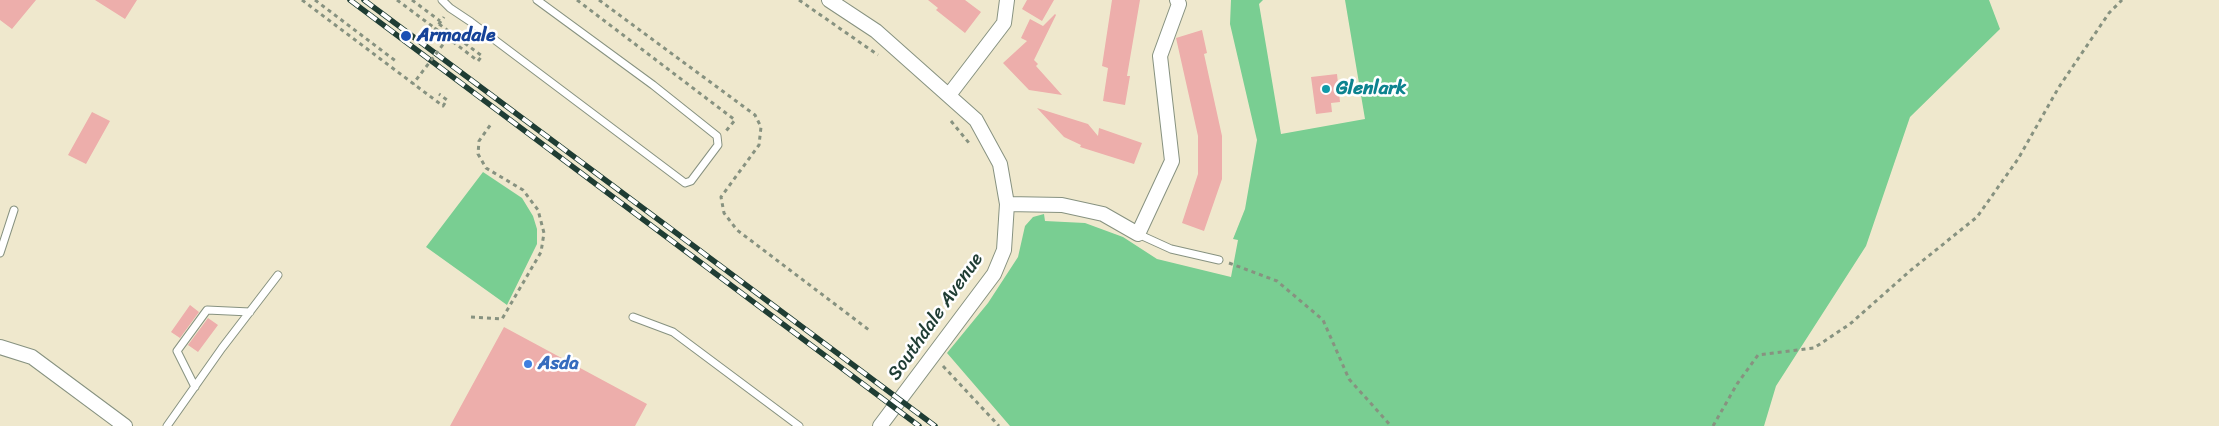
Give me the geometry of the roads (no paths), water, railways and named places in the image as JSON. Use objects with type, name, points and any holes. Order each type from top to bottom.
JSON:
[{"type":"street","name":"Southdale Avenue","points":[[830,0],[876,31],[976,120],[1000,164],[1007,204],[1004,250],[994,274],[932,354],[880,426]]},
{"type":"street","points":[[948,95],[1004,24],[1007,0]]},
{"type":"street","points":[[1007,204],[1062,205],[1103,214],[1138,234],[1172,161],[1160,56],[1179,4],[1178,0]]},
{"type":"street","points":[[0,346],[32,357],[124,426]]},
{"type":"lane","points":[[442,0],[450,8],[685,183],[691,181],[718,145],[717,136],[688,112],[537,0]]},
{"type":"lane","points":[[0,253],[14,210]]},
{"type":"lane","points":[[1138,234],[1172,249],[1219,260]]},
{"type":"lane","points":[[168,426],[278,275]]},
{"type":"lane","points":[[195,387],[177,351],[207,310],[250,312]]},
{"type":"lane","points":[[633,317],[673,332],[799,426]]},
{"type":"railway","points":[[350,0],[919,426]]},
{"type":"railway","points":[[364,0],[935,426]]},
{"type":"place","name":"Armadale","points":[[406,36]]},
{"type":"place","name":"Glenlark","points":[[1326,89]]},
{"type":"place","name":"Asda","points":[[528,364]]}]
